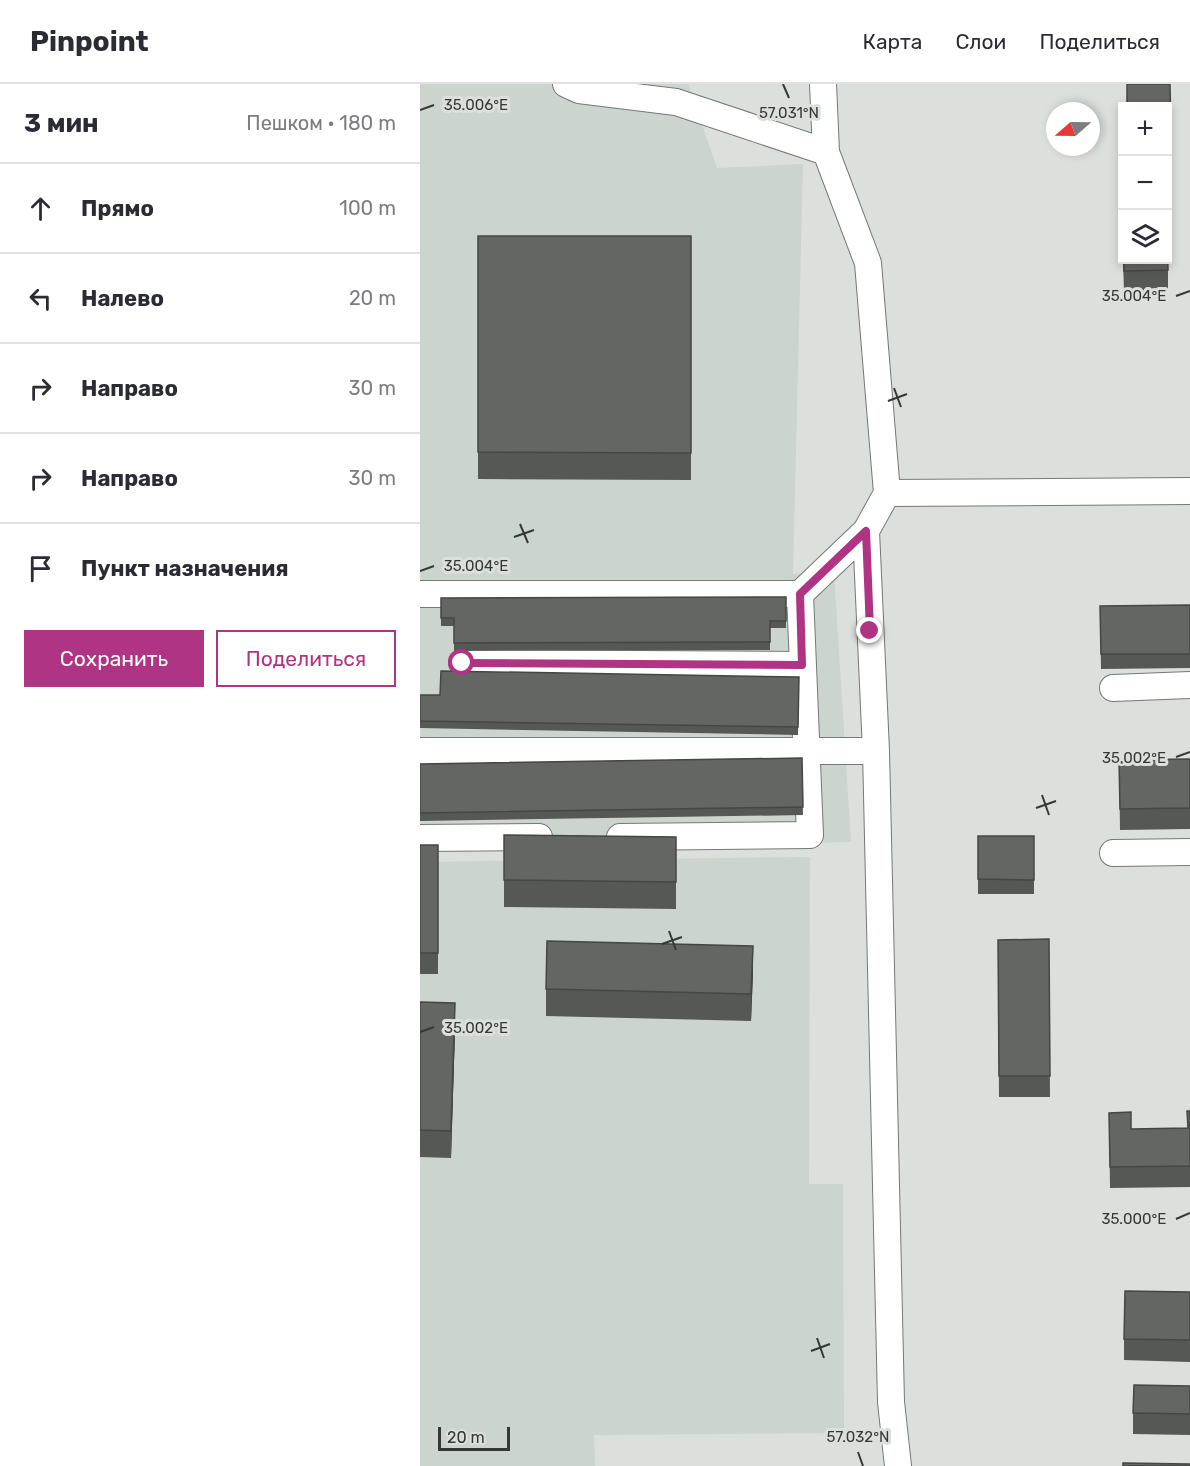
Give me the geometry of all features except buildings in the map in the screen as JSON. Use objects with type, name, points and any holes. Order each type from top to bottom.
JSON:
[{"type":"street","points":[[566,84],[579,90],[676,102],[826,152]]},
{"type":"street","points":[[420,594],[800,594],[866,531],[887,493],[868,263],[826,152],[823,84]]},
{"type":"street","points":[[887,493],[1190,491]]},
{"type":"street","points":[[866,531],[876,751],[891,1402],[898,1466]]},
{"type":"street","points":[[597,837],[810,836],[800,594]]},
{"type":"street","points":[[462,663],[802,665]]},
{"type":"street","points":[[1113,688],[1190,685]]},
{"type":"street","points":[[420,751],[876,751]]},
{"type":"street","points":[[420,838],[562,837]]},
{"type":"street","points":[[1113,853],[1190,852]]},
{"type":"shaded area","points":[[420,84],[688,84],[717,168],[803,164],[793,574],[834,572],[851,842],[420,852]]},
{"type":"shaded area","points":[[810,857],[809,1184],[843,1184],[844,1433],[594,1435],[595,1466],[420,1466],[420,862]]},
{"type":"route","points":[[462,663],[802,665],[800,594],[866,531],[870,631]]}]
